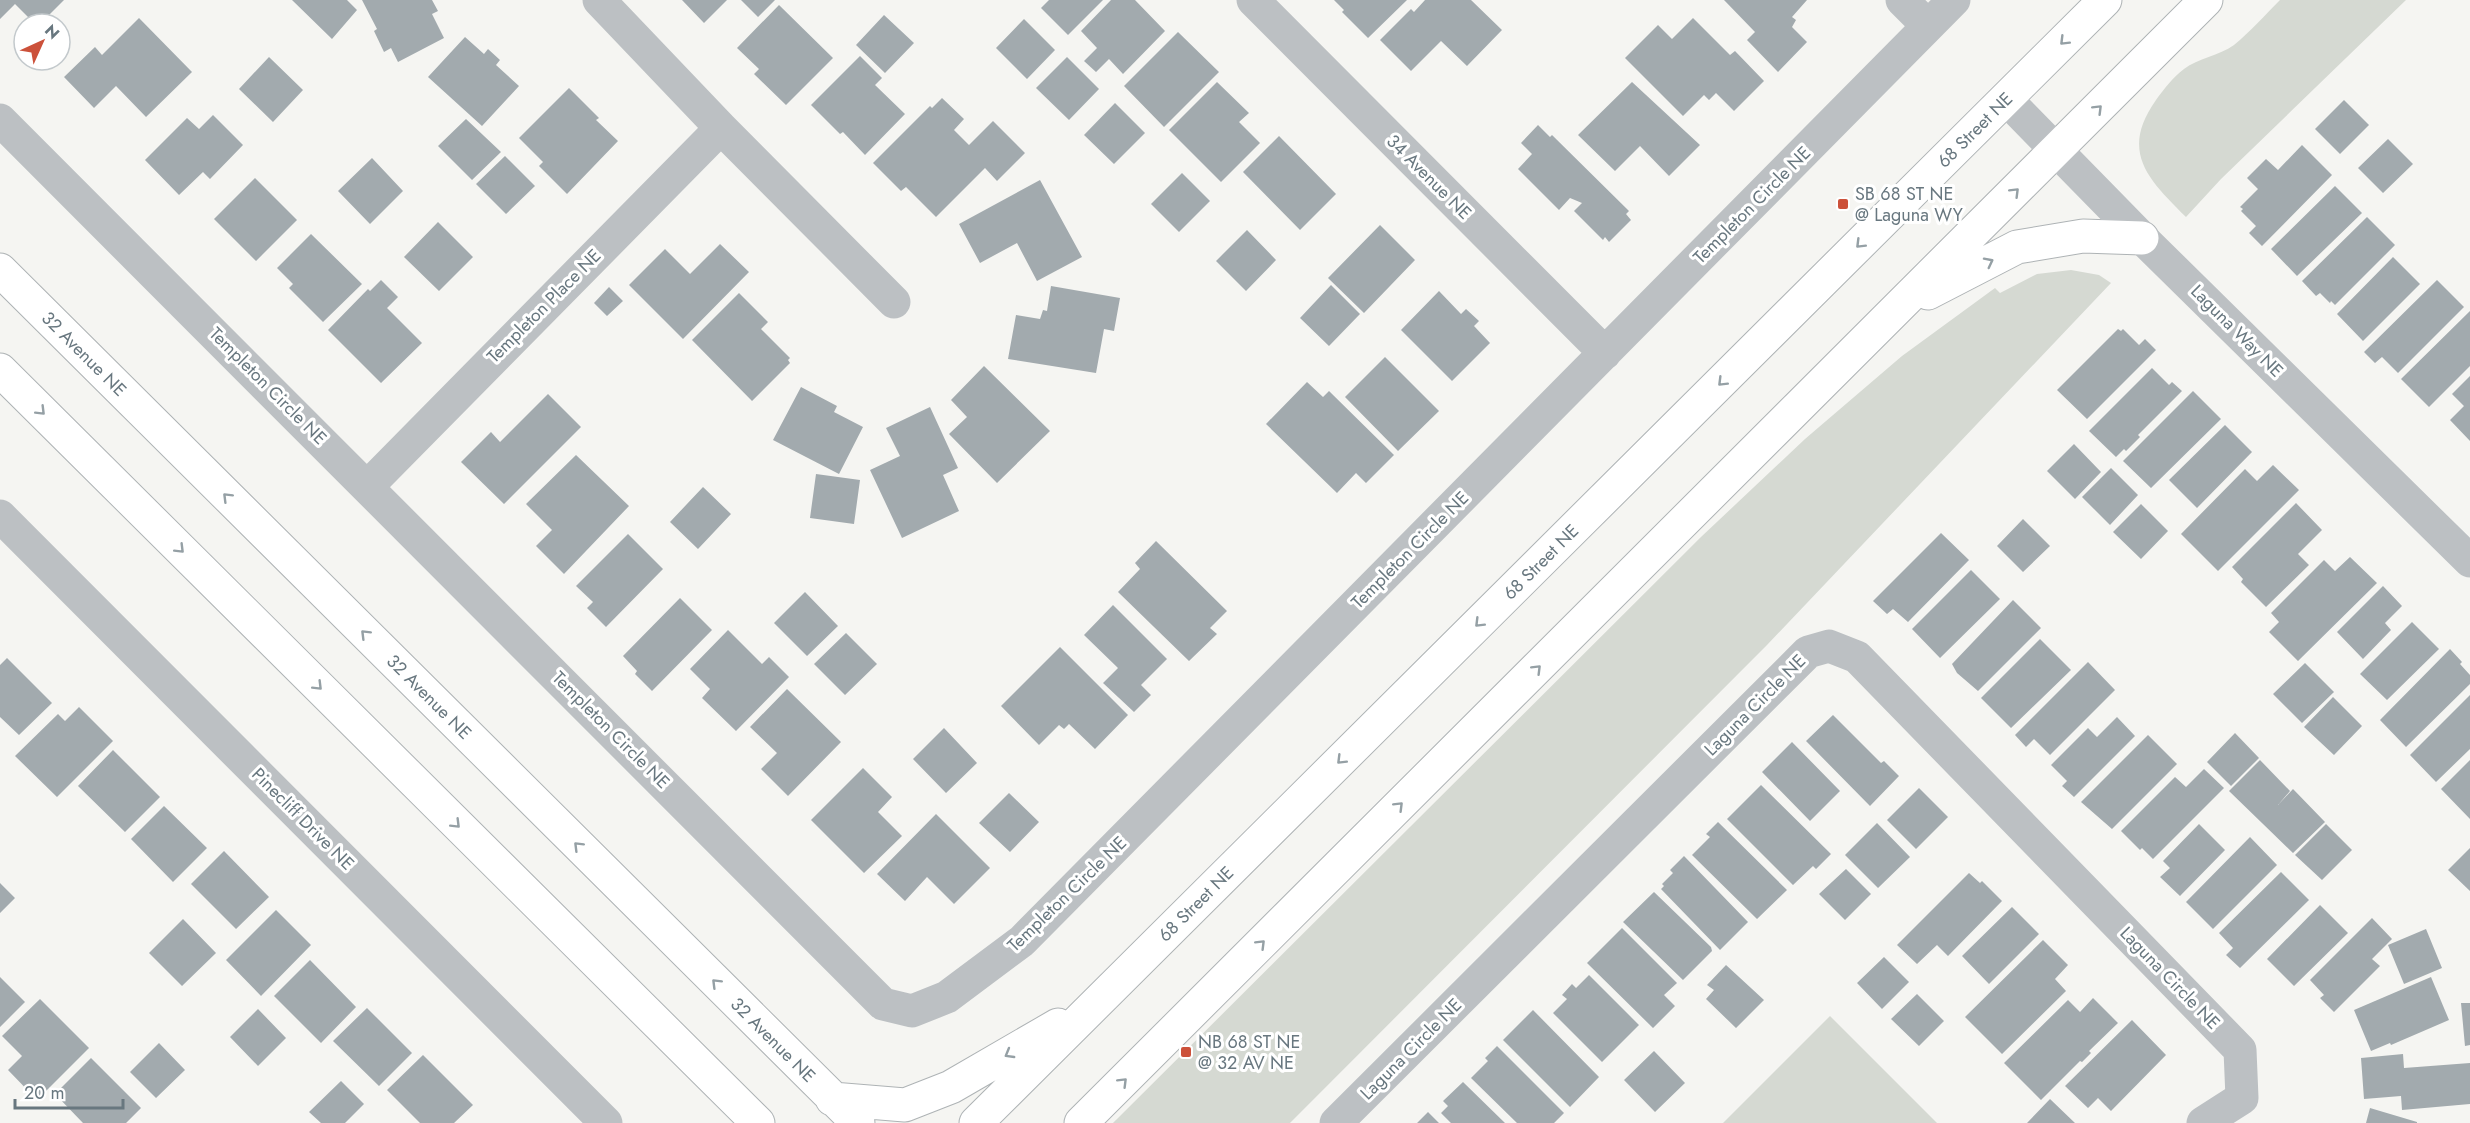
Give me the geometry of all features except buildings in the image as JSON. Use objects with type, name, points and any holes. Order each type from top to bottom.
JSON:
[{"type":"main road","name":"68 Street NE","points":[[976,1123],[2105,0]]},
{"type":"main road","points":[[1082,1123],[2206,0]]},
{"type":"main road","points":[[1900,308],[2017,247],[2083,236],[2142,238]]},
{"type":"main road","name":"32 Avenue NE","points":[[0,270],[858,1123]]},
{"type":"main road","points":[[0,370],[758,1123]]},
{"type":"main road","points":[[832,1099],[905,1105],[951,1087],[1096,1004]]},
{"type":"main road","points":[[716,1081],[738,1123]]},
{"type":"street","points":[[599,0],[721,128],[894,302]]},
{"type":"street","name":"34 Avenue NE","points":[[1253,0],[1605,353]]},
{"type":"street","points":[[1902,0],[1928,26]]},
{"type":"street","name":"Templeton Circle NE","points":[[0,120],[883,1004],[912,1011],[947,997],[1022,941],[1954,0]]},
{"type":"street","name":"Laguna Way NE","points":[[2006,99],[2142,238],[2470,561]]},
{"type":"street","name":"Templeton Place NE","points":[[368,486],[721,128]]},
{"type":"street","name":"Pinecliff Drive NE","points":[[0,516],[606,1123]]},
{"type":"street","name":"Laguna Circle NE","points":[[1336,1123],[1808,652],[1829,646],[1857,657],[2240,1050],[2242,1098],[2203,1123]]},
{"type":"shaded area","points":[[2280,0],[2406,0],[2221,179],[2186,217],[2160,190],[2143,164],[2139,150],[2145,118],[2162,92],[2180,72],[2234,45]]},
{"type":"shaded area","points":[[2071,270],[2099,275],[2111,283],[1767,645],[1290,1123],[1113,1123],[1701,537],[1805,439],[1902,356],[1995,288],[2000,293],[2037,274]]},
{"type":"shaded area","points":[[1830,1016],[1937,1123],[1723,1123]]},
{"type":"place","name":"SB 68 ST NE @ Laguna WY","points":[[1843,204]]},
{"type":"place","name":"NB 68 ST NE @ 32 AV NE","points":[[1186,1052]]}]
